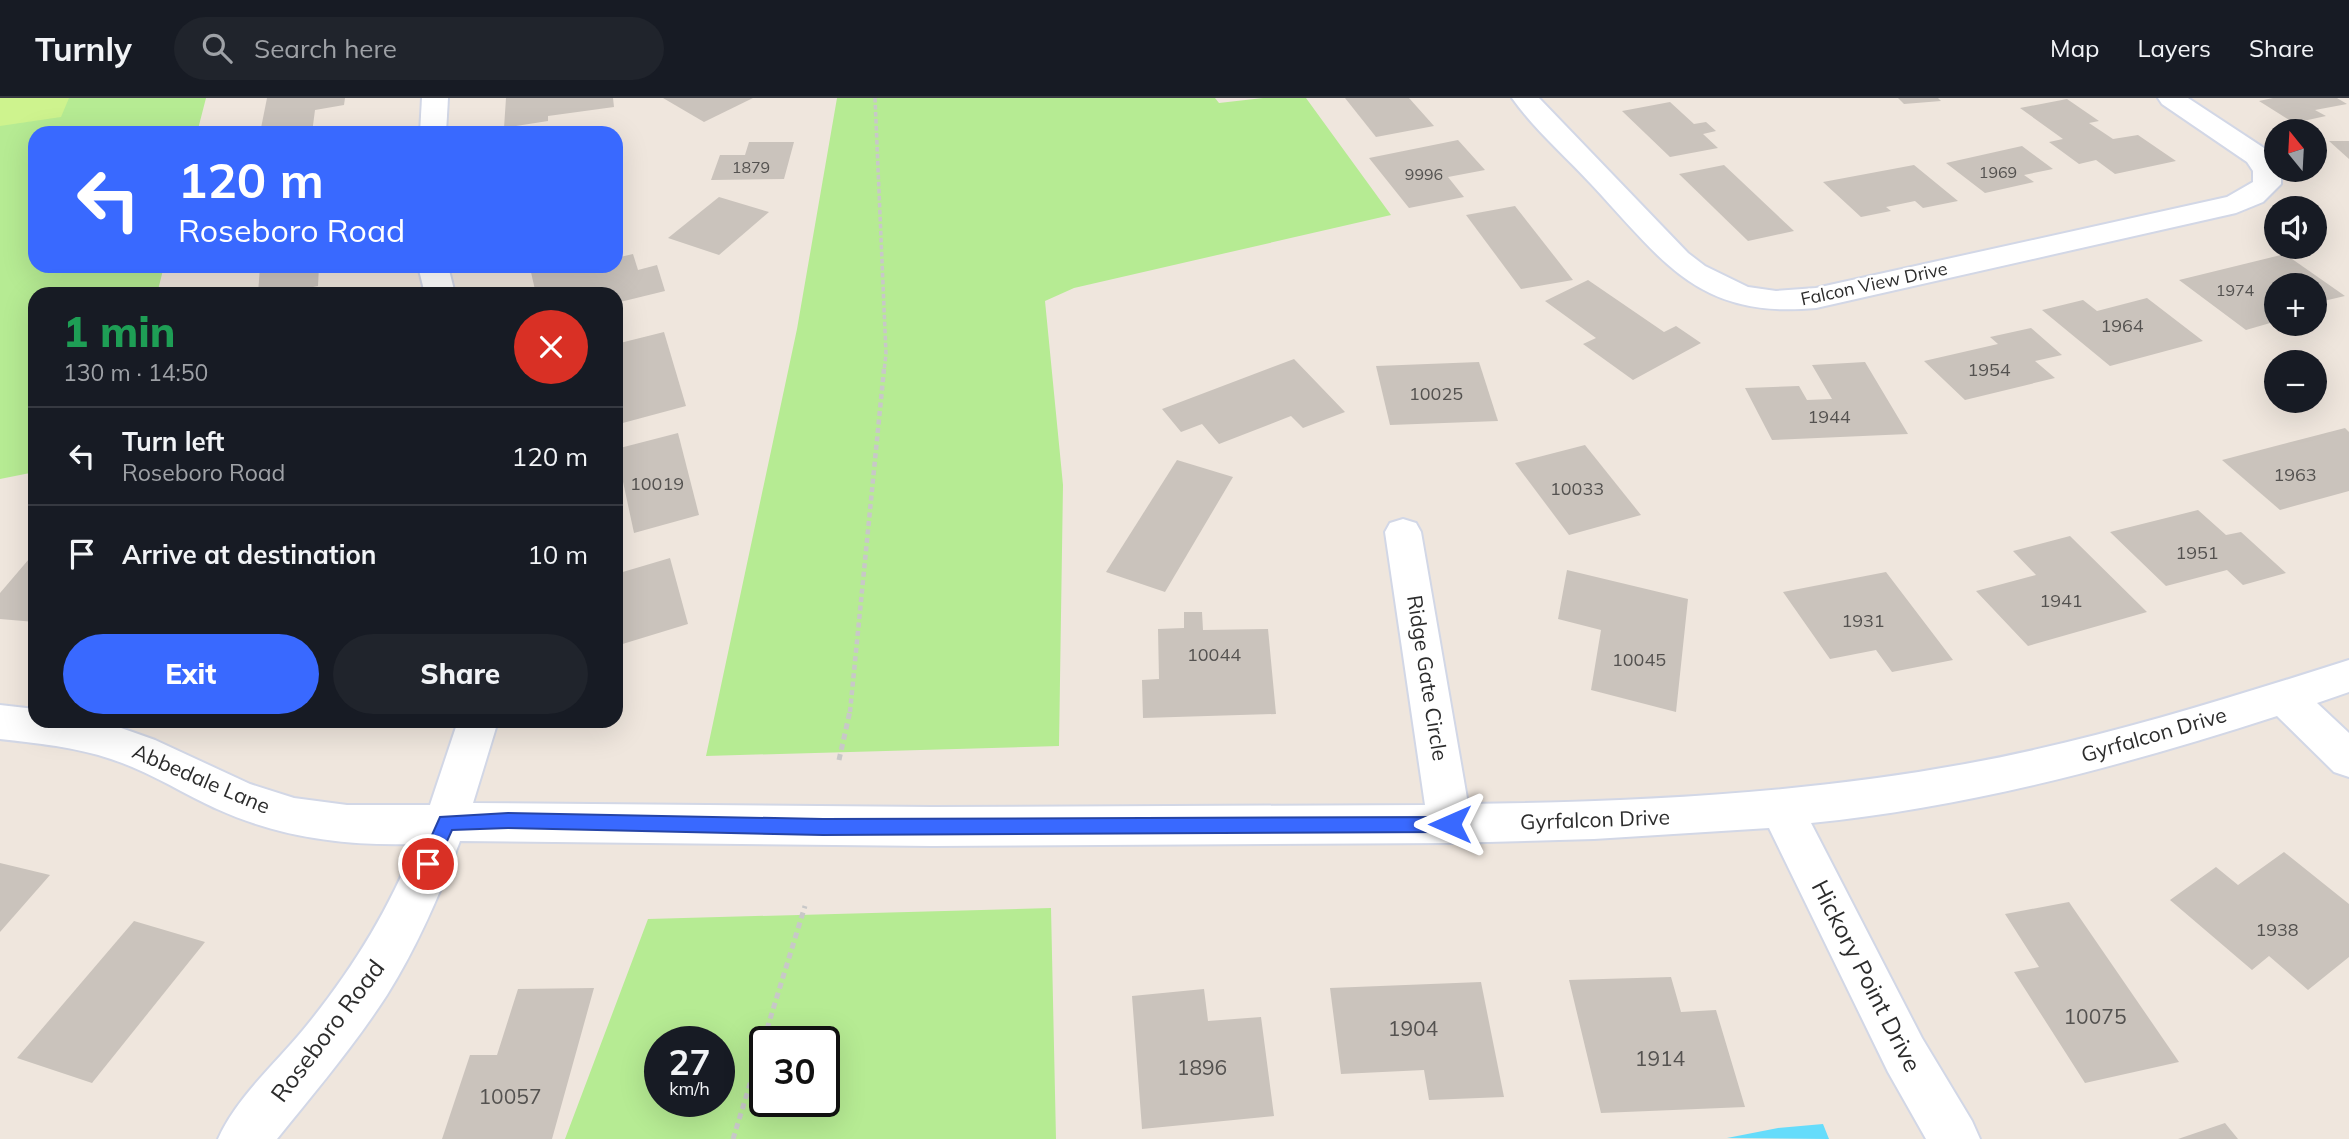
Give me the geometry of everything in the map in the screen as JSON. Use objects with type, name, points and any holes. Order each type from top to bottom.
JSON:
[{"type":"street","points":[[433,126],[435,98]]},
{"type":"street","name":"Falcon View Drive","points":[[1525,98],[1677,259],[1702,280],[1742,297],[1779,303],[1816,298],[2236,204],[2253,196],[2267,184],[2267,171],[2257,156],[2171,98]]},
{"type":"street","name":"Ridge Gate Circle","points":[[1404,532],[1450,824]]},
{"type":"street","name":"Gyrfalcon Drive","points":[[446,822],[823,827],[1450,824],[1619,821],[1782,810],[1914,791],[2041,767],[2349,676]]},
{"type":"street","points":[[2284,697],[2349,759]]},
{"type":"street","name":"Abbedale Lane","points":[[0,722],[28,725]]},
{"type":"street","name":"Abbedale Lane","points":[[50,728],[134,749],[230,795],[294,817],[369,825],[446,822]]},
{"type":"street","name":"Roseboro Road","points":[[244,1139],[344,1018],[387,953],[446,822],[476,728]]},
{"type":"street","name":"Hickory Point Drive","points":[[1782,810],[1899,1043],[1954,1139]]},
{"type":"path","points":[[839,760],[849,723],[886,354],[875,98]]},
{"type":"path","points":[[733,1139],[805,906]]},
{"type":"green space","points":[[0,98],[206,98],[199,126],[28,126],[28,273],[162,273],[159,287],[28,287],[28,473],[0,479]]},
{"type":"green space","points":[[0,98],[69,98],[61,117],[0,126]]},
{"type":"green space","points":[[837,98],[1215,98],[1219,103],[1263,98],[1306,98],[1391,215],[1074,288],[1045,301],[1063,485],[1059,746],[706,756],[797,329]]},
{"type":"green space","points":[[1051,908],[1056,1139],[565,1139],[648,919]]},
{"type":"water","points":[[1823,1124],[1829,1139],[1727,1138],[1778,1128]]},
{"type":"building","points":[[267,98],[345,98],[344,105],[315,110],[313,126],[261,126]]},
{"type":"building","points":[[506,98],[613,98],[614,107],[548,116],[548,121],[504,126]]},
{"type":"building","points":[[663,98],[753,98],[704,122]]},
{"type":"building","points":[[1345,98],[1409,98],[1434,126],[1376,137]]},
{"type":"building","points":[[1898,98],[1938,98],[1941,101],[1904,104]]},
{"type":"building","points":[[2273,98],[2337,98],[2347,104],[2315,110],[2326,116],[2288,119],[2259,101]]},
{"type":"building","points":[[2067,99],[2099,121],[2089,123],[2113,139],[2138,135],[2176,161],[2115,174],[2096,160],[2079,164],[2049,142],[2063,139],[2020,108]]},
{"type":"building","points":[[1670,102],[1694,124],[1706,122],[1716,131],[1703,134],[1718,148],[1670,157],[1622,111]]},
{"type":"building","points":[[1458,140],[1485,170],[1448,177],[1464,197],[1409,208],[1369,158]]},
{"type":"building","points":[[2329,141],[2349,141],[2349,159]]},
{"type":"building","points":[[749,142],[794,142],[784,179],[711,180],[720,155],[745,155]]},
{"type":"building","points":[[2022,146],[2053,169],[2024,175],[2034,182],[1985,193],[1946,163]]},
{"type":"building","points":[[1724,165],[1794,231],[1748,241],[1679,174]]},
{"type":"building","points":[[1914,165],[1958,201],[1923,208],[1915,201],[1886,207],[1891,211],[1861,217],[1823,182]]},
{"type":"building","points":[[719,197],[769,212],[719,255],[668,238]]},
{"type":"building","points":[[1515,206],[1573,280],[1521,289],[1466,215]]},
{"type":"building","points":[[633,254],[638,270],[657,265],[665,291],[623,301],[623,287],[534,287],[531,273],[623,273],[623,256]]},
{"type":"building","points":[[2265,259],[2292,259],[2312,273],[2264,273],[2264,325],[2246,330],[2179,280]]},
{"type":"building","points":[[260,273],[319,273],[318,286],[258,287]]},
{"type":"building","points":[[1588,280],[1664,332],[1676,326],[1701,343],[1633,380],[1583,344],[1596,338],[1545,301]]},
{"type":"building","points":[[2327,283],[2345,296],[2327,300]]},
{"type":"building","points":[[2147,298],[2203,341],[2110,366],[2042,310],[2083,300],[2097,311]]},
{"type":"building","points":[[2031,328],[2062,355],[2035,361],[2055,378],[1965,400],[1924,361],[1998,344],[1990,337]]},
{"type":"building","points":[[664,332],[686,406],[623,423],[623,342]]},
{"type":"building","points":[[1294,359],[1345,412],[1303,428],[1291,416],[1219,444],[1202,424],[1181,432],[1162,409]]},
{"type":"building","points":[[1479,362],[1498,421],[1390,425],[1376,366]]},
{"type":"building","points":[[1865,362],[1908,434],[1772,440],[1745,388],[1799,386],[1807,400],[1832,399],[1812,365]]},
{"type":"building","points":[[2345,428],[2349,432],[2349,491],[2280,510],[2222,460]]},
{"type":"building","points":[[678,433],[699,515],[634,533],[623,482],[623,447]]},
{"type":"building","points":[[1585,445],[1641,515],[1569,535],[1515,463]]},
{"type":"building","points":[[1177,460],[1233,477],[1165,592],[1106,572]]},
{"type":"building","points":[[2198,510],[2226,535],[2241,532],[2286,573],[2243,585],[2227,570],[2166,586],[2110,532]]},
{"type":"building","points":[[2070,536],[2147,612],[2028,646],[1976,591],[2036,575],[2013,551]]},
{"type":"building","points":[[670,558],[688,624],[623,644],[623,572]]},
{"type":"building","points":[[28,560],[28,621],[0,619],[0,593]]},
{"type":"building","points":[[1567,570],[1688,599],[1676,712],[1591,690],[1601,630],[1558,619]]},
{"type":"building","points":[[1886,572],[1953,660],[1892,672],[1876,650],[1830,659],[1783,592]]},
{"type":"building","points":[[1184,612],[1202,612],[1203,630],[1268,629],[1276,714],[1143,718],[1142,680],[1159,679],[1158,629],[1184,628]]},
{"type":"building","points":[[2284,852],[2349,904],[2349,957],[2308,990],[2269,956],[2252,970],[2170,900],[2216,867],[2238,885]]},
{"type":"building","points":[[0,863],[50,875],[0,932]]},
{"type":"building","points":[[2069,902],[2179,1062],[2085,1083],[2014,972],[2039,967],[2005,914]]},
{"type":"building","points":[[134,921],[205,942],[92,1083],[17,1058]]},
{"type":"building","points":[[1671,977],[1681,1012],[1716,1010],[1745,1107],[1601,1113],[1569,980]]},
{"type":"building","points":[[1481,982],[1504,1097],[1429,1100],[1424,1070],[1341,1074],[1330,988]]},
{"type":"building","points":[[594,988],[552,1139],[442,1139],[470,1055],[497,1055],[518,989]]},
{"type":"building","points":[[1204,989],[1208,1021],[1261,1017],[1274,1116],[1142,1129],[1132,996]]},
{"type":"building","points":[[2225,1123],[2238,1139],[2178,1139]]},
{"type":"route","points":[[428,864],[446,822],[823,827],[1450,824]]}]
